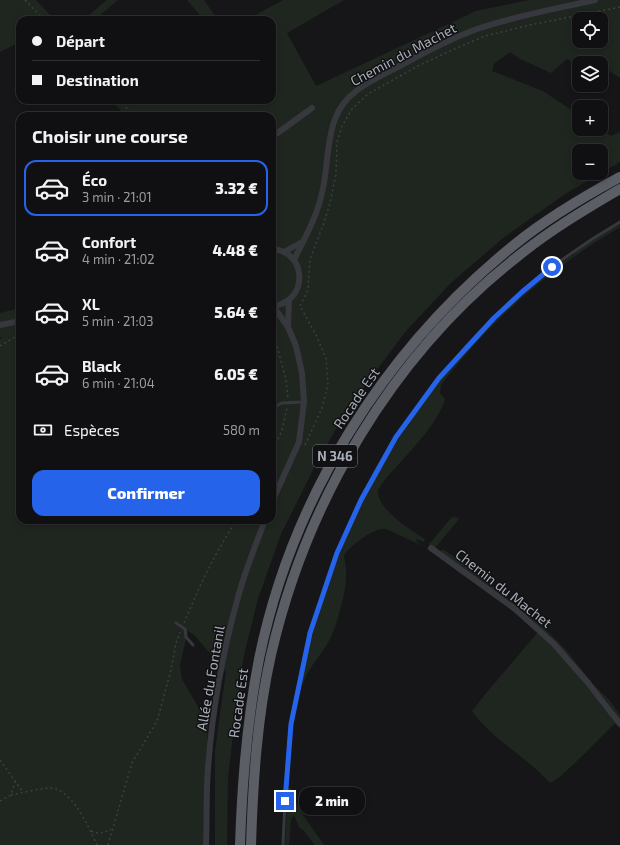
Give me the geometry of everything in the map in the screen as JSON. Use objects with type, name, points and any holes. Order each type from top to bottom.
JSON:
[{"type":"highway","name":"Rocade Est","points":[[240,845],[247,736],[254,684],[261,650],[278,588],[292,547],[308,510],[332,462],[362,412],[386,378],[422,333],[461,292],[515,244],[548,220],[585,196],[620,177]]},
{"type":"highway","name":"Rocade Est","points":[[251,845],[256,756],[264,693],[272,650],[297,567],[318,515],[341,469],[371,417],[394,384],[463,305],[492,278],[539,240],[563,223],[620,189]]},
{"type":"street","name":"Chemin du Machet","points":[[294,260],[315,214],[322,194],[329,140],[335,118],[346,99],[365,84],[443,43],[478,29],[528,15],[595,0]]},
{"type":"street","points":[[276,133],[312,108]]},
{"type":"street","points":[[284,252],[302,242]]},
{"type":"street","points":[[276,250],[284,252],[294,260],[300,276],[299,285],[295,293],[289,300],[276,305]]},
{"type":"street","points":[[288,327],[289,300]]},
{"type":"street","points":[[276,310],[288,327],[296,346],[302,372],[304,402],[299,442],[276,493]]},
{"type":"street","points":[[0,325],[16,322]]},
{"type":"street","name":"Allée du Fontanil","points":[[206,845],[208,769],[216,700],[225,649],[237,599],[264,524]]},
{"type":"street","name":"Chemin du Machet","points":[[432,548],[515,609],[554,644],[588,683],[620,724]]},
{"type":"lane","points":[[283,845],[291,724],[310,633],[337,553],[361,500],[396,437],[439,378],[470,342],[522,292],[562,259],[620,222]]},
{"type":"lane","points":[[276,406],[288,402],[304,402]]},
{"type":"lane","points":[[176,623],[185,629],[186,637],[193,645]]},
{"type":"path","points":[[25,0],[40,16]]},
{"type":"path","points":[[305,446],[322,408],[328,385],[326,358],[316,335],[300,306],[308,290],[310,259],[330,203],[336,174],[338,142],[342,126],[352,109],[368,94],[416,67],[485,36],[530,25],[620,7]]},
{"type":"path","points":[[123,104],[130,112]]},
{"type":"path","points":[[0,346],[16,336]]},
{"type":"path","points":[[276,341],[286,380],[288,402],[282,430],[276,444]]},
{"type":"path","points":[[108,845],[111,829],[132,763],[157,721],[171,670],[176,643],[182,627],[208,567],[234,524]]},
{"type":"path","points":[[0,760],[24,793]]},
{"type":"path","points":[[11,795],[15,782]]},
{"type":"path","points":[[0,801],[11,795],[51,788],[65,794],[76,804],[97,845]]},
{"type":"path","points":[[91,831],[104,833],[111,829]]},
{"type":"shaded area","points":[[36,0],[51,16],[16,16],[16,44],[0,52],[0,1]]},
{"type":"shaded area","points":[[107,0],[118,0],[99,16],[88,16]]},
{"type":"shaded area","points":[[187,0],[204,0],[215,16],[201,16]]},
{"type":"shaded area","points":[[283,0],[344,0],[287,33],[316,86],[476,11],[529,0],[620,0],[620,78],[608,70],[608,56],[572,56],[572,62],[567,59],[551,73],[520,59],[510,52],[494,64],[492,71],[543,91],[572,110],[572,136],[608,136],[608,134],[611,136],[620,132],[620,162],[608,169],[608,144],[572,144],[572,180],[589,180],[565,194],[503,238],[451,283],[406,331],[346,411],[315,466],[281,534],[258,599],[244,655],[237,701],[228,778],[227,845],[215,845],[215,750],[226,672],[194,635],[188,631],[180,665],[182,679],[208,724],[203,845],[0,845],[0,339],[2,338],[0,337],[0,313],[16,309],[16,524],[276,524],[276,112],[122,112],[115,104],[276,104],[276,16],[253,16]]},
{"type":"shaded area","points":[[620,224],[620,227],[569,260],[546,278],[523,297],[480,339],[441,385],[440,393],[445,399],[431,426],[386,478],[378,492],[384,506],[390,513],[404,525],[425,539],[424,542],[416,539],[417,542],[432,551],[492,595],[425,547],[386,529],[375,531],[357,542],[344,555],[346,585],[338,619],[327,645],[302,684],[317,618],[338,557],[357,513],[391,451],[443,374],[482,331],[508,307],[574,254]]},
{"type":"shaded area","points":[[452,517],[460,518],[435,548],[429,544]]},
{"type":"shaded area","points":[[443,549],[466,565],[543,627],[566,650],[594,685],[610,701],[620,715],[620,720],[608,703],[562,650],[440,552]]},
{"type":"shaded area","points":[[532,627],[547,639],[620,726],[620,728],[617,723],[612,726],[571,767],[550,783],[537,770],[484,726],[472,711],[538,632]]},
{"type":"shaded area","points":[[288,788],[291,788],[300,811],[324,845],[315,845],[299,827],[294,815],[291,819],[289,845],[285,845]]},
{"type":"route","points":[[285,801],[291,724],[310,633],[337,553],[361,500],[396,437],[439,378],[470,342],[494,318],[552,267]]}]
